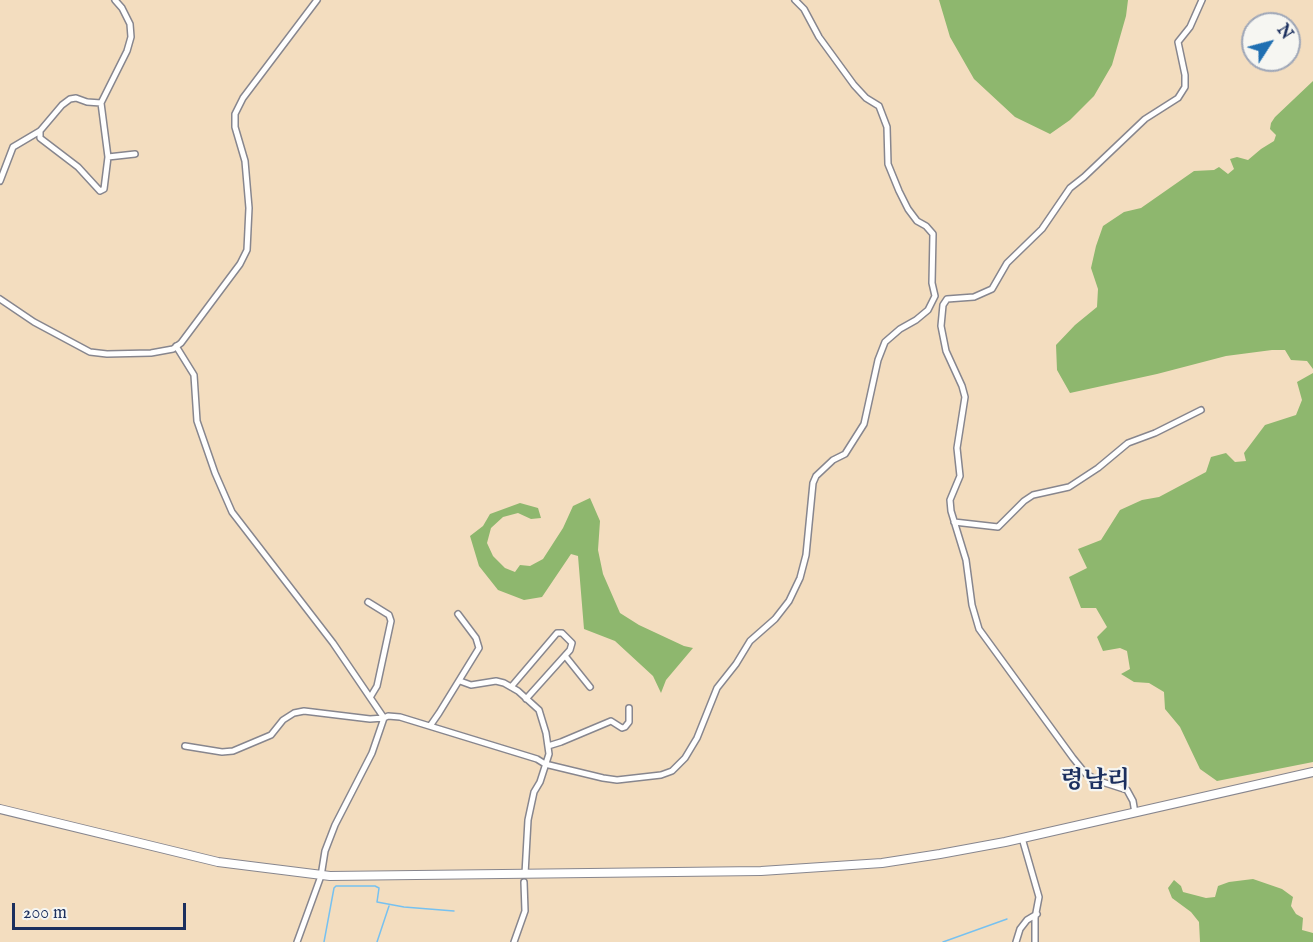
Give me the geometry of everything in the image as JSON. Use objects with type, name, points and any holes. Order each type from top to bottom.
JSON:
[{"type":"main road","points":[[0,809],[218,862],[321,876],[525,878],[834,867],[940,854],[1022,838],[1313,772]]},
{"type":"street","points":[[40,132],[40,138],[47,145],[78,167],[100,191],[104,189],[108,157],[101,103],[127,51],[131,37],[130,24],[115,0]]},
{"type":"street","points":[[0,298],[34,322],[90,352],[151,353],[173,349],[181,343],[240,264],[247,250],[249,207],[245,161],[235,127],[235,114],[243,98],[317,0]]},
{"type":"street","points":[[184,746],[233,752],[271,735],[283,720],[294,713],[304,711],[369,719],[400,717],[537,759],[545,764],[617,780],[661,775],[680,764],[697,738],[717,688],[750,641],[775,619],[789,601],[800,578],[806,555],[813,483],[822,469],[845,454],[864,424],[878,360],[885,342],[928,310],[935,296],[932,283],[933,234],[917,221],[899,191],[888,164],[887,127],[879,106],[866,98],[854,85],[819,37],[804,9],[795,0]]},
{"type":"street","points":[[1135,813],[1133,801],[1127,790],[1106,784],[1086,774],[979,629],[972,605],[966,560],[951,511],[950,500],[960,476],[957,448],[965,397],[946,351],[941,326],[943,305],[947,299],[974,297],[992,288],[1007,262],[1042,230],[1070,188],[1145,119],[1178,98],[1185,87],[1185,75],[1178,42],[1190,27],[1202,0]]},
{"type":"street","points":[[0,182],[13,147],[40,132],[62,105],[70,99],[101,103]]},
{"type":"street","points":[[108,157],[135,154]]},
{"type":"street","points":[[176,346],[194,375],[197,421],[215,473],[232,512],[301,599],[371,696],[384,718],[372,753],[335,825],[325,851],[321,876],[297,942]]},
{"type":"street","points":[[954,522],[998,527],[1033,495],[1070,487],[1128,443],[1155,433],[1201,410]]},
{"type":"street","points":[[368,602],[389,615],[391,621],[377,686],[371,696]]},
{"type":"street","points":[[430,726],[479,648],[476,638],[458,614]]},
{"type":"street","points":[[511,687],[557,633],[562,633],[572,643],[566,657],[526,699]]},
{"type":"street","points":[[566,657],[590,687]]},
{"type":"street","points":[[460,681],[471,685],[496,681],[511,687],[539,710],[546,733],[549,754],[540,782],[534,792],[528,820],[525,911],[514,942]]},
{"type":"street","points":[[548,746],[611,721],[622,728],[625,727],[629,722],[629,708]]},
{"type":"street","points":[[1022,838],[1039,897],[1035,942]]},
{"type":"street","points":[[1016,942],[1020,929],[1027,920],[1037,914]]},
{"type":"green space","points":[[939,0],[1128,0],[1126,16],[1112,65],[1094,96],[1070,120],[1050,134],[1015,117],[974,79],[950,37]]},
{"type":"green space","points":[[1313,81],[1313,369],[1307,361],[1291,360],[1285,350],[1272,350],[1226,356],[1070,393],[1057,370],[1056,345],[1097,307],[1098,289],[1091,268],[1103,226],[1124,212],[1141,208],[1194,171],[1214,170],[1219,167],[1228,174],[1234,169],[1230,159],[1237,157],[1248,160],[1274,141],[1276,135],[1270,129],[1271,123]]},
{"type":"green space","points":[[1313,373],[1313,762],[1217,781],[1200,769],[1180,727],[1165,709],[1164,692],[1149,683],[1134,682],[1121,674],[1130,669],[1127,651],[1120,648],[1103,651],[1097,637],[1107,627],[1096,608],[1081,608],[1069,577],[1087,568],[1078,549],[1101,540],[1120,510],[1142,500],[1159,497],[1206,472],[1211,457],[1226,453],[1235,462],[1246,461],[1244,453],[1265,425],[1296,415],[1302,400],[1297,382]]},
{"type":"green space","points":[[590,498],[600,521],[598,550],[603,574],[620,613],[639,625],[693,648],[666,680],[661,693],[653,676],[615,641],[584,629],[578,556],[571,554],[542,597],[524,600],[498,590],[479,566],[470,536],[483,526],[490,514],[520,503],[538,508],[541,518],[531,519],[518,513],[503,517],[491,528],[487,543],[493,556],[505,568],[515,572],[520,565],[530,566],[543,559],[563,528],[573,506]]},
{"type":"green space","points":[[1253,879],[1282,889],[1293,897],[1291,906],[1296,914],[1303,918],[1302,930],[1313,933],[1313,942],[1200,942],[1199,922],[1191,912],[1172,898],[1168,888],[1174,880],[1181,886],[1183,892],[1206,898],[1215,897],[1218,886]]},
{"type":"waterway","points":[[324,942],[336,886],[375,886],[379,888],[377,902],[404,907],[454,911]]},
{"type":"waterway","points":[[377,942],[389,906]]},
{"type":"waterway","points":[[943,942],[1007,919]]},
{"type":"district","name":"령남리","points":[[1095,782]]}]
